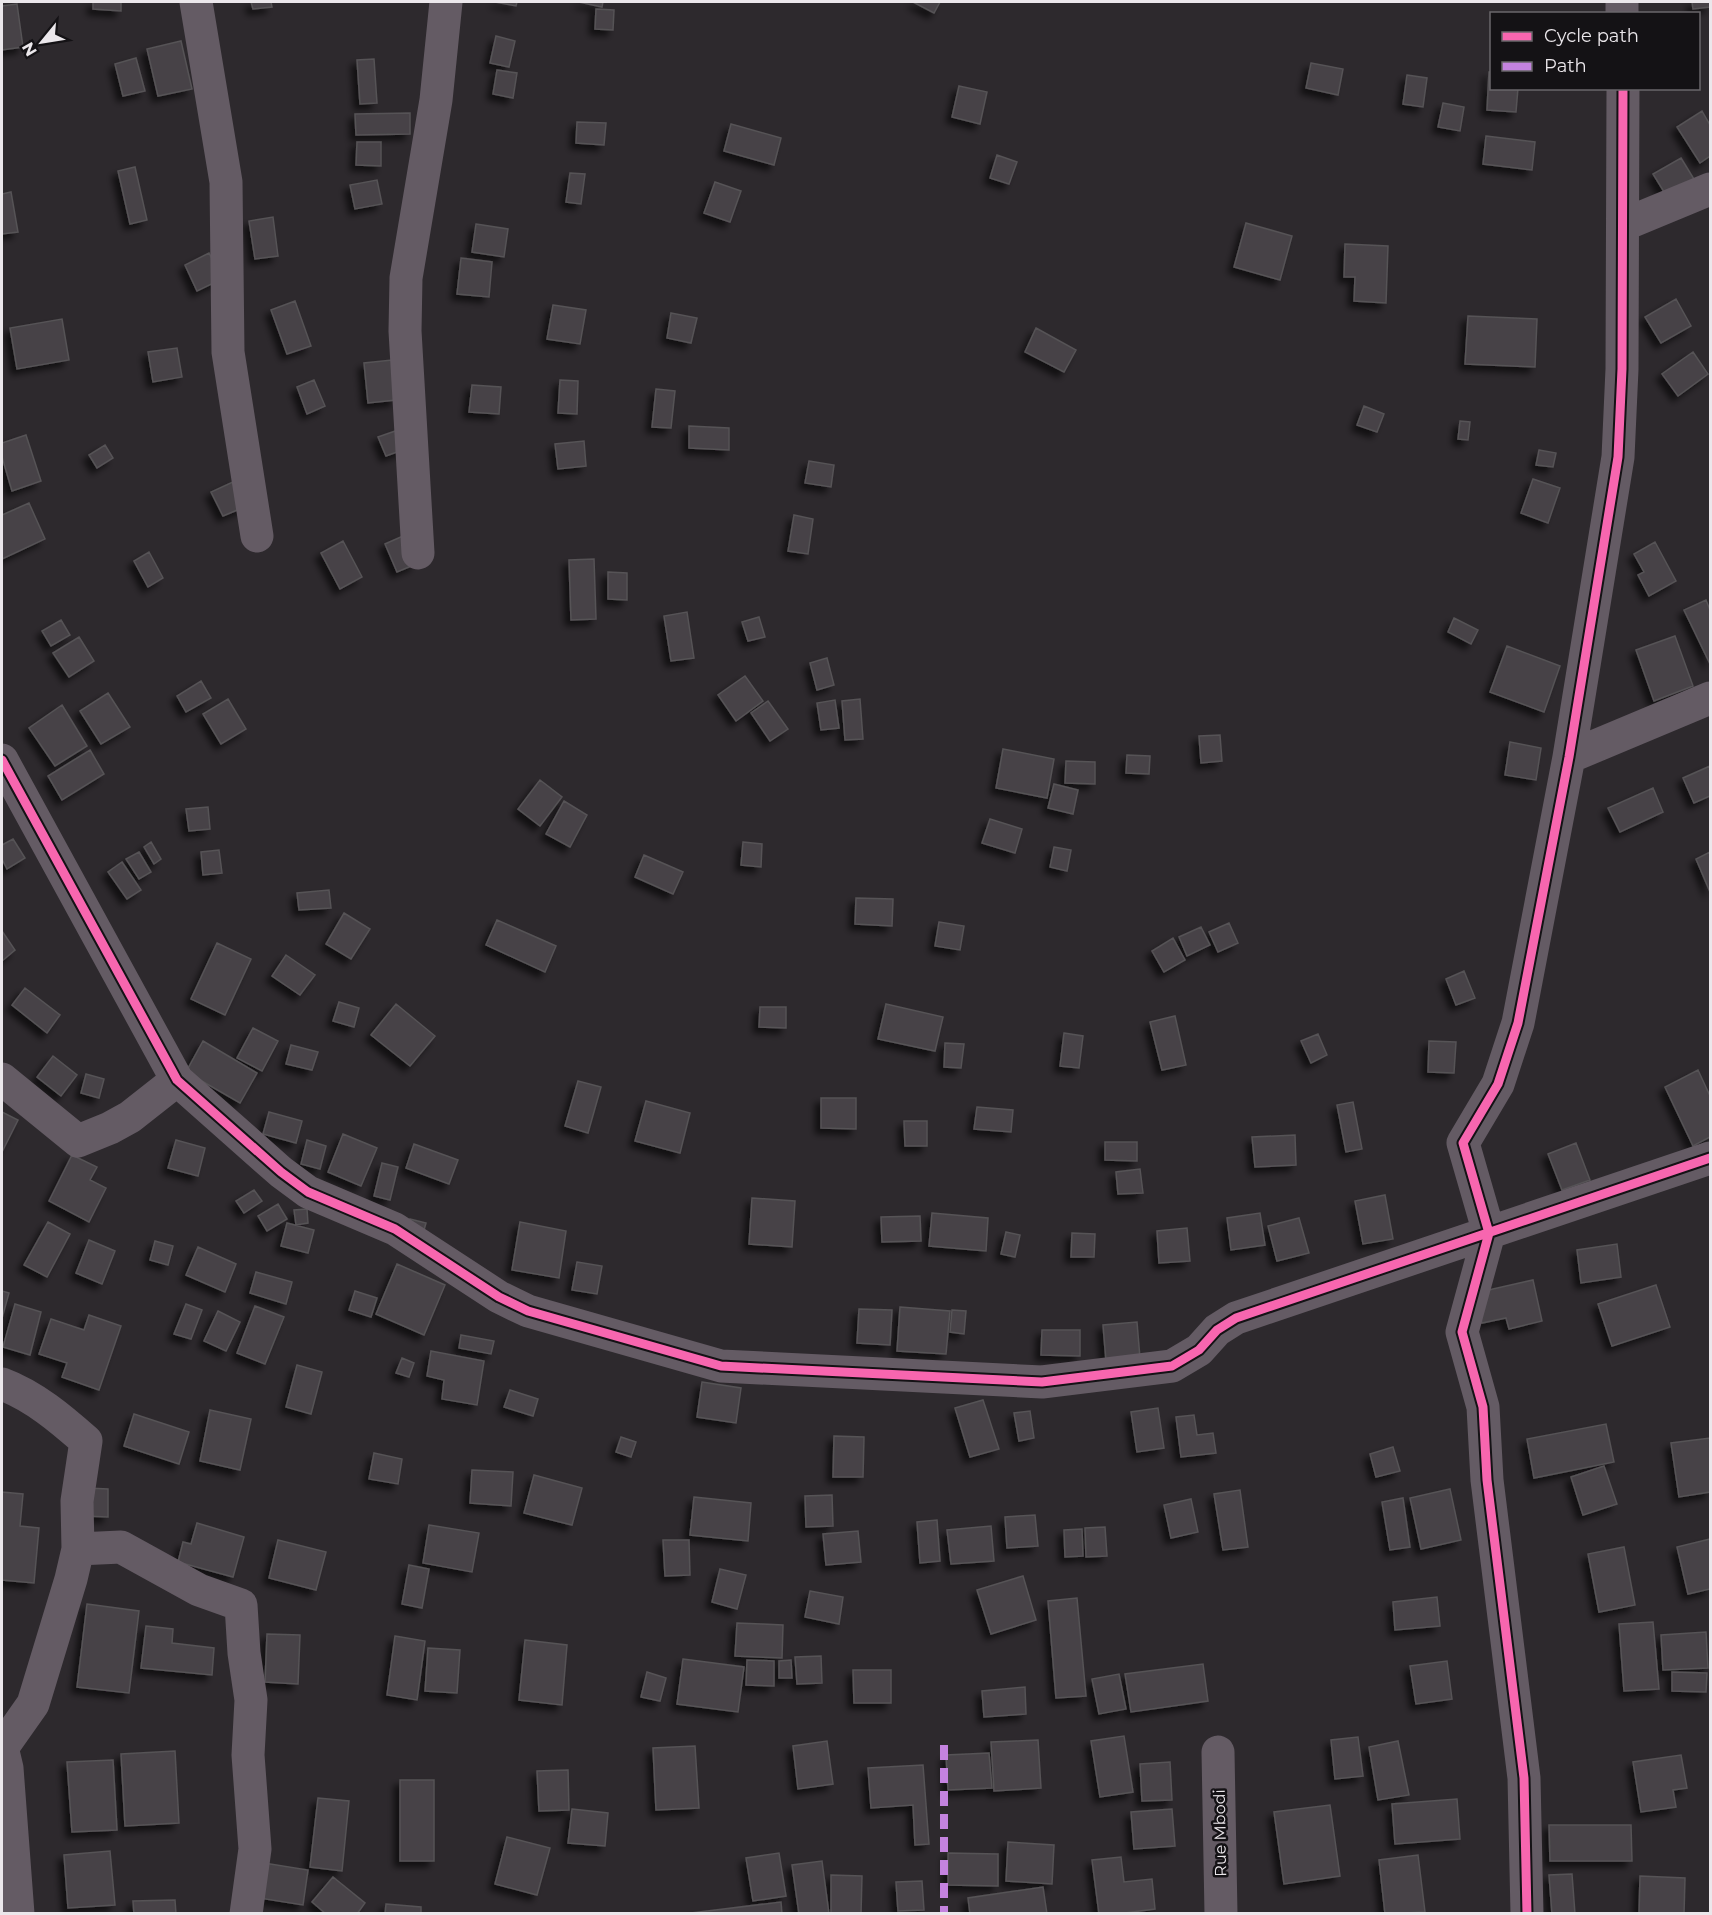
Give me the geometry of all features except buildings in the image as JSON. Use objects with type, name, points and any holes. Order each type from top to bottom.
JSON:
[{"type":"street","points":[[196,2],[226,182],[228,352],[257,536]]},
{"type":"street","points":[[418,553],[405,331],[406,278],[436,100],[446,2]]},
{"type":"street","points":[[1527,1914],[1524,1778],[1487,1480],[1482,1407],[1462,1332],[1489,1233],[1463,1143],[1497,1084],[1518,1023],[1569,757],[1618,457],[1622,369],[1623,90]]},
{"type":"street","points":[[1623,225],[1710,189]]},
{"type":"street","points":[[1569,757],[1710,698]]},
{"type":"street","points":[[2,760],[177,1080],[281,1172],[308,1192],[395,1229],[500,1297],[528,1311],[721,1366],[1042,1382],[1172,1366],[1198,1350],[1217,1330],[1236,1318],[1710,1158]]},
{"type":"street","points":[[2,1078],[78,1141],[130,1118],[177,1080]]},
{"type":"street","points":[[2,1384],[16,1389],[56,1414],[86,1441],[77,1501],[78,1549],[33,1704],[2,1747],[7,1768],[18,1914]]},
{"type":"street","points":[[78,1549],[121,1547],[200,1590],[241,1605],[251,1700],[248,1755],[255,1849],[246,1914]]},
{"type":"street","name":"Rue Mbodi","points":[[1218,1752],[1221,1914]]},
{"type":"marked path","points":[[944,1745],[944,1914]]},
{"type":"cycle path","points":[[1527,1914],[1524,1778],[1487,1480],[1483,1407],[1462,1332],[1489,1233],[1463,1143],[1498,1084],[1518,1023],[1569,757],[1618,457],[1622,369],[1623,90]]},
{"type":"cycle path","points":[[2,760],[177,1080],[281,1172],[308,1192],[395,1229],[499,1297],[528,1311],[721,1366],[1042,1382],[1172,1366],[1199,1350],[1217,1330],[1236,1318],[1710,1158]]}]
